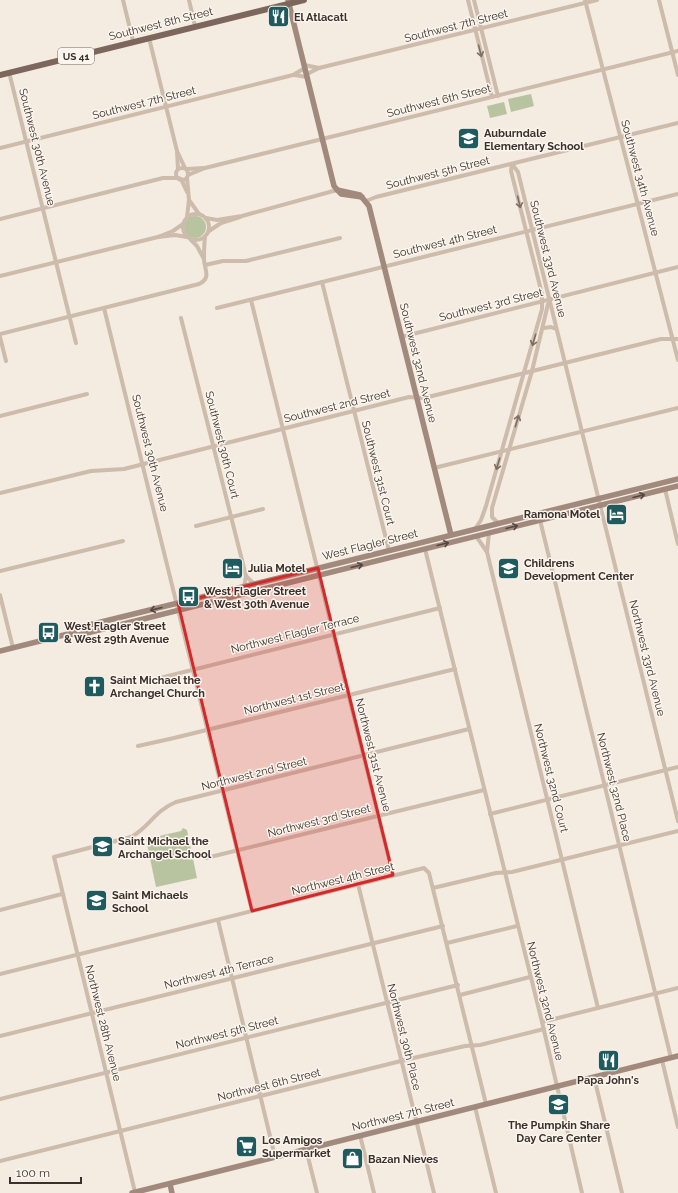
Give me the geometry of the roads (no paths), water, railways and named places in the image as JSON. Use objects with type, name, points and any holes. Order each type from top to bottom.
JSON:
[{"type":"main road","name":"Southwest 8th Street","points":[[0,74],[149,38],[288,2],[304,0]]},
{"type":"main road","points":[[288,2],[334,183],[337,190],[360,195],[364,199]]},
{"type":"main road","name":"Southwest 32nd Avenue","points":[[364,199],[370,207],[451,535]]},
{"type":"main road","name":"West Flagler Street","points":[[0,651],[68,634],[77,628],[678,479]]},
{"type":"main road","name":"West Flagler Street","points":[[68,634],[78,635],[111,627],[678,486]]},
{"type":"main road","points":[[451,535],[461,540]]},
{"type":"main road","points":[[418,544],[425,549]]},
{"type":"main road","points":[[111,627],[121,617]]},
{"type":"main road","name":"Northwest 7th Street","points":[[134,1193],[678,1056]]},
{"type":"main road","points":[[170,1184],[172,1193]]},
{"type":"street","points":[[124,0],[133,41]]},
{"type":"street","points":[[189,0],[196,26]]},
{"type":"street","points":[[468,0],[492,97]]},
{"type":"street","points":[[474,0],[498,96]]},
{"type":"street","name":"Southwest 7th Street","points":[[0,148],[597,0]]},
{"type":"street","points":[[659,0],[678,75]]},
{"type":"street","name":"Southwest 34th Avenue","points":[[585,2],[678,360]]},
{"type":"street","points":[[149,38],[177,151],[177,171],[189,200],[199,214],[206,218],[217,220],[242,216]]},
{"type":"street","name":"Southwest 6th Street","points":[[180,179],[188,177],[205,168],[678,51]]},
{"type":"street","name":"Southwest 7th Street","points":[[293,75],[319,68]]},
{"type":"street","name":"Southwest 30th Avenue","points":[[9,72],[76,343]]},
{"type":"street","name":"Southwest 5th Street","points":[[364,199],[678,123]]},
{"type":"street","points":[[177,151],[186,168],[188,177],[187,193]]},
{"type":"street","name":"Southwest 33rd Avenue","points":[[512,164],[518,172],[564,363],[599,498]]},
{"type":"street","name":"Southwest 33rd Avenue","points":[[512,164],[511,171],[543,302]]},
{"type":"street","name":"Southwest 6th Street","points":[[177,171],[186,168],[205,168]]},
{"type":"street","points":[[0,218],[163,178],[177,171]]},
{"type":"street","points":[[163,178],[180,179]]},
{"type":"street","points":[[0,276],[158,237],[175,235],[199,240],[205,237],[209,231],[221,223],[337,190]]},
{"type":"street","name":"Southwest 4th Street","points":[[217,308],[678,194]]},
{"type":"street","points":[[0,334],[199,284],[206,278],[204,260],[197,246],[183,231],[183,224],[186,217],[189,200]]},
{"type":"street","points":[[186,217],[193,214],[199,214]]},
{"type":"street","points":[[206,218],[209,224],[209,231]]},
{"type":"street","points":[[158,237],[173,231],[183,224]]},
{"type":"street","points":[[204,260],[205,237]]},
{"type":"street","points":[[205,264],[223,261],[246,261],[340,238]]},
{"type":"street","name":"Southwest 3rd Street","points":[[401,337],[678,267]]},
{"type":"street","name":"Southwest 31st Court","points":[[322,282],[389,551]]},
{"type":"street","name":"Northwest 31st Avenue","points":[[251,300],[393,875]]},
{"type":"street","points":[[498,523],[492,517],[491,511],[544,328],[549,300]]},
{"type":"street","points":[[475,529],[482,518],[526,372],[543,302]]},
{"type":"street","name":"Southwest 30th Avenue","points":[[104,308],[180,610],[252,911]]},
{"type":"street","name":"Southwest 30th Court","points":[[181,318],[246,576],[244,587]]},
{"type":"street","points":[[544,328],[551,327],[556,329]]},
{"type":"street","points":[[0,337],[6,361]]},
{"type":"street","name":"Southwest 2nd Street","points":[[0,494],[91,471],[118,470],[409,397],[424,398],[661,339],[678,339]]},
{"type":"street","points":[[0,416],[88,394]]},
{"type":"street","points":[[434,468],[678,408]]},
{"type":"street","points":[[665,489],[678,544]]},
{"type":"street","name":"Northwest 33rd Avenue","points":[[599,498],[678,822]]},
{"type":"street","points":[[196,526],[263,510]]},
{"type":"street","name":"Northwest 32nd Place","points":[[540,520],[671,1058]]},
{"type":"street","name":"Northwest 32nd Court","points":[[489,533],[487,552],[598,1008]]},
{"type":"street","name":"Northwest 32nd Court","points":[[476,536],[487,552]]},
{"type":"street","points":[[0,571],[123,541]]},
{"type":"street","points":[[425,549],[484,790]]},
{"type":"street","points":[[246,576],[254,584]]},
{"type":"street","points":[[0,595],[13,648]]},
{"type":"street","name":"Northwest Flagler Terrace","points":[[156,678],[440,608]]},
{"type":"street","name":"Northwest 1st Street","points":[[138,746],[209,730],[455,669]]},
{"type":"street","name":"Northwest 2nd Street","points":[[54,857],[131,837],[140,831],[156,814],[170,804],[469,729]]},
{"type":"street","points":[[490,814],[678,767]]},
{"type":"street","name":"Northwest 32nd Avenue","points":[[484,790],[544,1029],[582,1193]]},
{"type":"street","name":"Northwest 3rd Street","points":[[206,858],[484,790]]},
{"type":"street","points":[[486,1104],[433,888],[504,872],[512,872],[678,831]]},
{"type":"street","name":"Northwest 28th Avenue","points":[[54,857],[134,1193]]},
{"type":"street","name":"Northwest 4th Street","points":[[0,974],[424,868],[429,873],[433,888]]},
{"type":"street","name":"Northwest 30th Place","points":[[358,884],[434,1193]]},
{"type":"street","points":[[0,910],[62,894]]},
{"type":"street","points":[[218,920],[275,1157]]},
{"type":"street","name":"Northwest 4th Terrace","points":[[0,1036],[443,926]]},
{"type":"street","points":[[447,943],[518,926]]},
{"type":"street","points":[[460,994],[530,977]]},
{"type":"street","name":"Northwest 5th Street","points":[[0,1098],[458,985]]},
{"type":"street","points":[[542,1022],[678,988]]},
{"type":"street","name":"Northwest 6th Street","points":[[0,1161],[401,1061],[544,1029]]},
{"type":"street","points":[[662,1060],[678,1127]]},
{"type":"street","points":[[594,1077],[622,1193]]},
{"type":"street","points":[[475,1107],[496,1193]]},
{"type":"street","points":[[360,1136],[374,1193]]},
{"type":"street","points":[[306,1149],[317,1193]]},
{"type":"place","name":"El Atlacatl","points":[[278,17]]},
{"type":"place","name":"Auburndale Elementary School","points":[[468,139]]},
{"type":"place","name":"Ramona Motel","points":[[616,514]]},
{"type":"place","name":"Julia Motel","points":[[232,568]]},
{"type":"place","name":"Childrens Development Center","points":[[509,569]]},
{"type":"place","name":"West Flagler Street & West 30th Avenue","points":[[189,597]]},
{"type":"place","name":"West Flagler Street & West 29th Avenue","points":[[48,632]]},
{"type":"place","name":"Saint Michael the Archangel Church","points":[[95,686]]},
{"type":"place","name":"Saint Michael the Archangel School","points":[[103,847]]},
{"type":"place","name":"Saint Michaels School","points":[[97,901]]},
{"type":"place","name":"Papa John's","points":[[608,1060]]},
{"type":"place","name":"The Pumpkin Share Day Care Center","points":[[559,1105]]},
{"type":"place","name":"Los Amigos Supermarket","points":[[247,1146]]},
{"type":"place","name":"Bazan Nieves","points":[[353,1159]]}]
